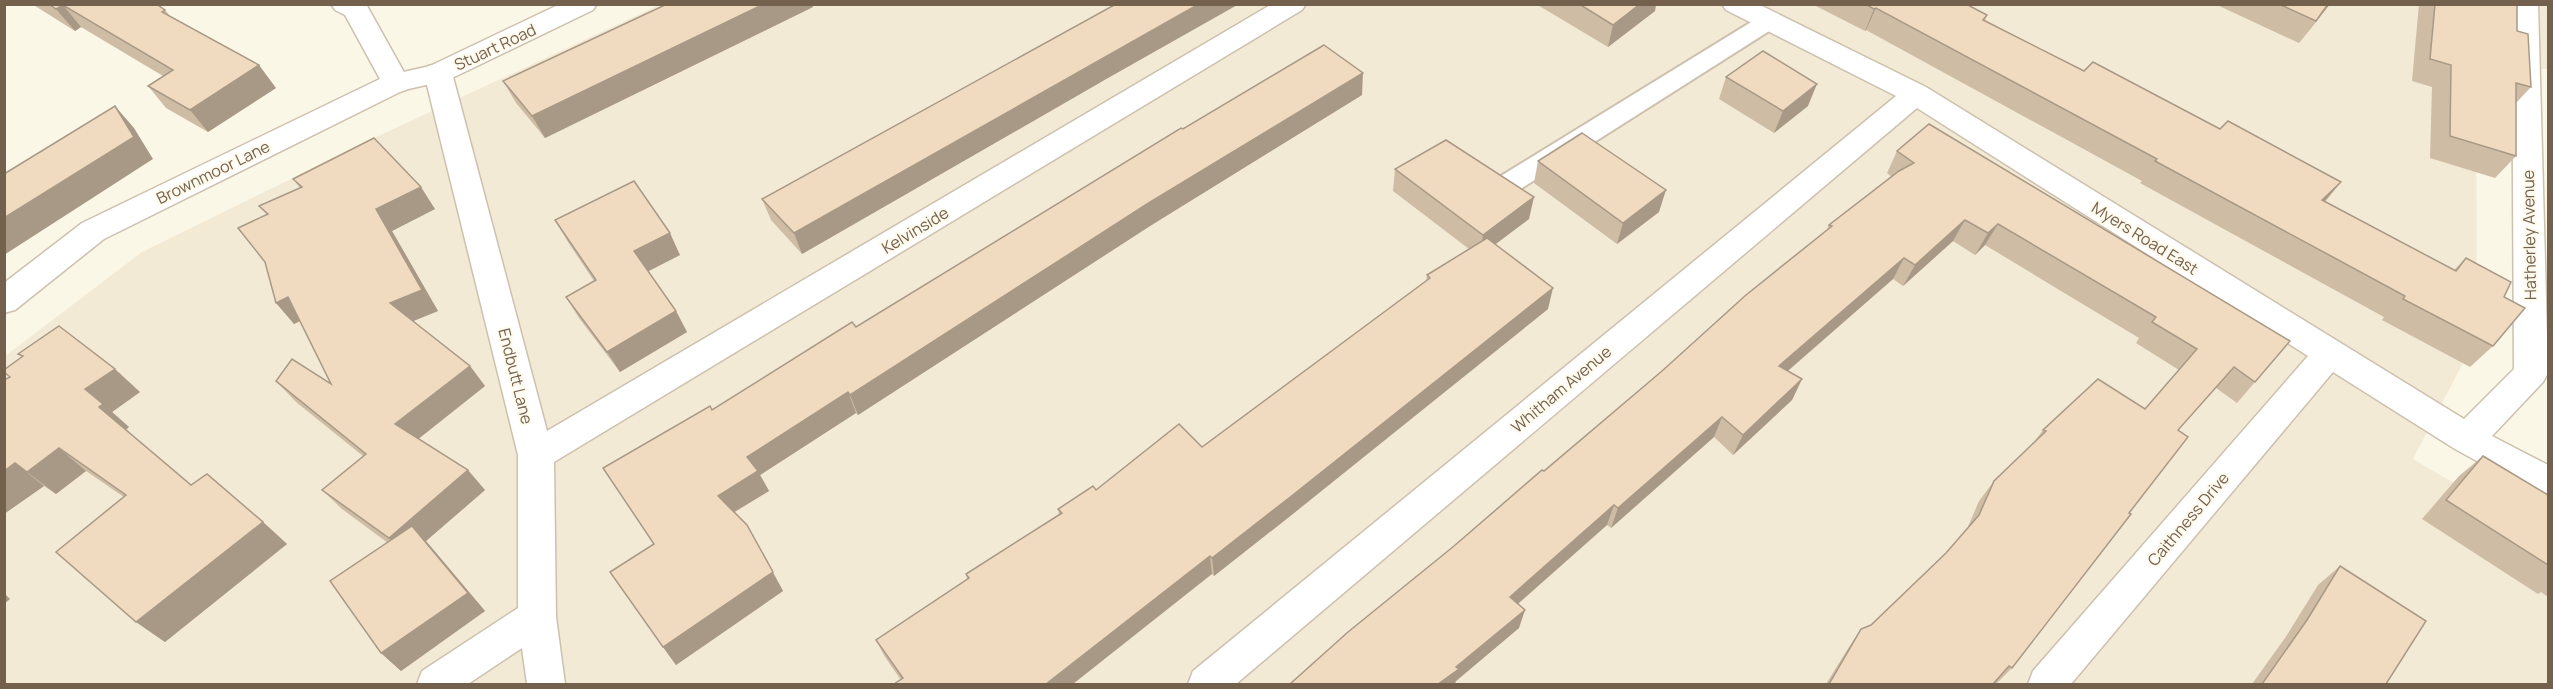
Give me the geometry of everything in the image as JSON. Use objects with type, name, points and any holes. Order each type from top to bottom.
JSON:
[{"type":"street","name":"Stuart Road","points":[[438,73],[584,4]]},
{"type":"street","name":"Kelvinside","points":[[536,455],[1293,4]]},
{"type":"street","name":"Myers Road East","points":[[1735,4],[1916,94],[2467,439],[2548,482]]},
{"type":"street","points":[[352,6],[396,83]]},
{"type":"street","name":"Hatherley Avenue","points":[[2467,439],[2531,373],[2538,94],[2518,15]]},
{"type":"street","name":"Brownmoor Lane","points":[[4,301],[93,231],[396,83],[438,73]]},
{"type":"street","name":"Endbutt Lane","points":[[438,73],[536,455],[537,617],[546,684]]},
{"type":"street","name":"Whitham Avenue","points":[[1207,684],[1916,94]]},
{"type":"street","name":"Caithness Drive","points":[[2047,684],[2329,354]]},
{"type":"street","points":[[436,684],[537,617]]},
{"type":"lane","points":[[1504,186],[1769,21]]},
{"type":"shaded area","points":[[659,5],[2548,5],[2548,69],[2476,66],[2477,336],[2413,459],[2548,538],[2548,684],[5,684],[5,356],[142,252],[374,138]]},
{"type":"building","points":[[49,4],[156,4],[165,10],[162,12],[259,65],[190,110],[148,86],[173,70],[63,5],[56,9]]},
{"type":"building","points":[[667,4],[764,4],[532,116],[503,81]]},
{"type":"building","points":[[1116,4],[1199,4],[794,233],[762,199]]},
{"type":"building","points":[[1579,4],[1640,4],[1613,25]]},
{"type":"building","points":[[1865,4],[1966,4],[1987,15],[1983,20],[2084,71],[2093,62],[2220,129],[2228,121],[2341,182],[2322,200],[2456,271],[2466,258],[2511,282],[2504,297],[2525,308],[2493,346],[2403,299],[2405,296],[2155,161],[2157,159]]},
{"type":"building","points":[[2279,4],[2328,4],[2316,21]]},
{"type":"building","points":[[2435,4],[2517,5],[2517,31],[2528,34],[2531,87],[2516,83],[2516,156],[2450,136],[2451,65],[2430,59]]},
{"type":"building","points":[[1324,45],[1363,73],[1147,204],[850,395],[848,392],[747,457],[758,471],[718,496],[747,525],[773,572],[663,647],[610,572],[654,544],[603,468],[710,406],[712,410],[852,322],[856,327],[1181,128],[1183,129]]},
{"type":"building","points":[[1763,51],[1817,84],[1783,111],[1726,77]]},
{"type":"building","points":[[115,106],[134,137],[4,218],[4,174]]},
{"type":"building","points":[[1929,124],[2290,341],[2255,382],[2234,367],[2178,430],[2188,437],[2012,668],[2009,666],[1993,684],[1829,684],[1861,629],[1871,625],[1946,553],[1979,515],[1994,481],[2046,431],[2043,430],[2098,379],[2145,409],[2197,349],[2152,322],[2156,317],[1998,224],[1988,233],[1965,220],[1915,265],[1904,258],[1779,366],[1802,379],[1743,435],[1722,417],[1618,508],[1614,505],[1510,597],[1525,610],[1456,667],[1459,669],[1438,684],[1290,684],[1348,632],[1662,371],[1746,295],[1832,226],[1829,225],[1899,171],[1914,163],[1897,151]]},
{"type":"building","points":[[1582,133],[1666,190],[1623,223],[1538,161]]},
{"type":"building","points":[[374,138],[421,187],[376,209],[422,290],[390,303],[470,366],[395,424],[468,470],[389,538],[322,490],[366,454],[276,381],[292,359],[331,384],[288,297],[276,303],[265,262],[238,228],[268,214],[259,206],[302,187],[293,179]]},
{"type":"building","points":[[1446,140],[1534,197],[1483,235],[1395,169]]},
{"type":"building","points":[[634,181],[670,233],[634,251],[676,311],[607,352],[566,297],[596,280],[555,220]]},
{"type":"building","points":[[1487,238],[1553,288],[1289,498],[1212,558],[1210,556],[1046,684],[894,684],[903,678],[876,640],[969,578],[966,574],[1062,513],[1058,509],[1093,486],[1096,490],[1179,424],[1202,447],[1430,278],[1427,275]]},
{"type":"building","points":[[59,326],[115,369],[85,389],[103,404],[99,407],[191,485],[207,474],[263,522],[136,622],[56,552],[126,495],[59,448],[27,472],[15,463],[4,471],[4,380],[10,377],[4,370],[23,356],[18,354]]},
{"type":"building","points":[[2483,456],[2548,495],[2548,565],[2446,500]]},
{"type":"building","points":[[412,526],[468,593],[381,653],[330,581]]},
{"type":"building","points":[[2340,566],[2426,621],[2386,684],[2262,684],[2307,620]]}]
